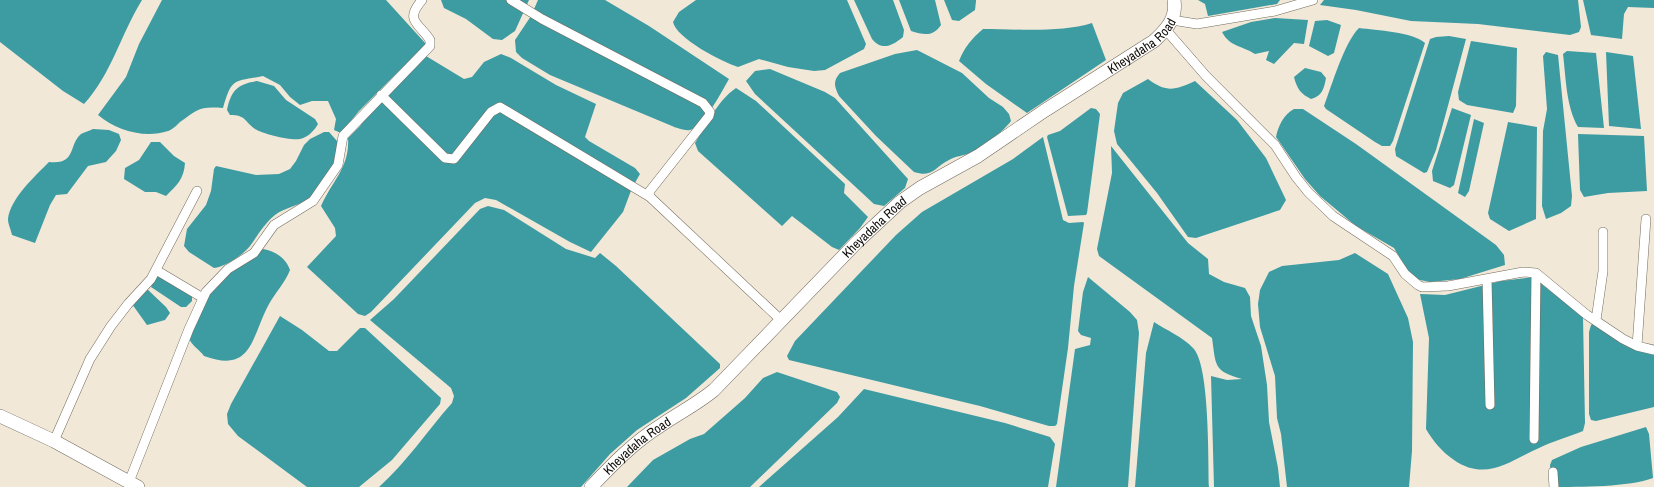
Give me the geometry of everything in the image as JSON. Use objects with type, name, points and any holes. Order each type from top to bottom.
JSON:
[{"type":"main road","name":"Kheyadaha Road","points":[[591,487],[637,443],[714,390],[857,242],[900,202],[920,188],[978,156],[1044,111],[1154,41],[1176,29],[1174,0]]},
{"type":"main road","points":[[0,416],[54,441],[134,484]]},
{"type":"street","points":[[134,484],[203,298],[219,278],[254,253],[274,225],[313,201],[338,165],[343,136],[430,46],[430,40],[414,23],[413,19],[417,6],[422,0]]},
{"type":"street","points":[[511,0],[542,19],[703,103],[708,108],[710,112],[709,116],[649,192],[650,197]]},
{"type":"street","points":[[1313,0],[1274,11],[1176,29],[1206,76],[1242,110],[1275,145],[1296,177],[1308,192],[1333,216],[1393,256],[1405,274],[1414,282],[1422,287],[1428,287],[1487,279],[1523,272],[1536,273],[1623,339],[1638,346],[1654,350]]},
{"type":"street","points":[[381,95],[445,158],[454,159],[491,112],[500,107],[650,197],[782,321]]},
{"type":"street","points":[[54,441],[94,353],[111,326],[156,270],[197,191]]},
{"type":"street","points":[[1638,346],[1646,219]]},
{"type":"street","points":[[1596,320],[1603,271],[1603,232]]},
{"type":"street","points":[[156,270],[203,298]]},
{"type":"street","points":[[1534,439],[1536,273]]},
{"type":"street","points":[[1487,279],[1490,405]]},
{"type":"street","points":[[1553,472],[1554,487]]},
{"type":"water","points":[[0,0],[142,0],[102,80],[84,104],[63,91],[0,42]]},
{"type":"water","points":[[162,0],[386,0],[426,44],[359,111],[341,133],[334,130],[336,119],[328,101],[312,101],[300,105],[290,97],[280,85],[263,76],[246,79],[232,86],[223,108],[200,109],[168,131],[149,134],[131,132],[113,125],[98,115],[126,77],[139,44]]},
{"type":"water","points":[[441,0],[529,0],[515,31],[502,40],[493,39],[466,19],[444,8]]},
{"type":"water","points":[[538,0],[605,0],[649,26],[729,79],[712,108],[701,123],[695,128],[686,130],[672,126],[550,75],[522,58],[516,52],[515,40],[531,16]]},
{"type":"water","points":[[696,0],[847,0],[866,44],[864,49],[825,70],[814,71],[788,67],[759,59],[738,67],[701,49],[682,35],[676,28],[673,22],[679,12]]},
{"type":"water","points":[[854,0],[893,0],[904,30],[903,37],[895,43],[887,46],[876,43],[872,39]]},
{"type":"water","points":[[899,0],[935,0],[941,25],[935,32],[928,34],[911,31]]},
{"type":"water","points":[[944,0],[976,0],[975,10],[959,21],[952,20]]},
{"type":"water","points":[[1198,0],[1280,0],[1277,4],[1208,16],[1205,4]]},
{"type":"water","points":[[1324,0],[1578,0],[1581,27],[1579,32],[1570,35],[1478,24],[1411,21],[1356,10],[1320,5]]},
{"type":"water","points":[[1583,0],[1654,0],[1654,8],[1628,7],[1624,14],[1622,39],[1591,35]]},
{"type":"water","points":[[1275,18],[1308,20],[1304,44],[1294,43],[1274,64],[1266,60],[1269,51],[1255,54],[1232,43],[1222,32],[1251,22]]},
{"type":"water","points":[[1327,20],[1341,25],[1334,53],[1328,56],[1309,46],[1315,21]]},
{"type":"water","points":[[1092,23],[1106,60],[1027,113],[986,84],[959,61],[963,52],[975,36],[983,29],[1052,29]]},
{"type":"water","points":[[1359,28],[1412,36],[1425,43],[1393,141],[1390,146],[1382,146],[1375,142],[1326,109],[1324,106],[1343,54]]},
{"type":"water","points":[[1449,36],[1466,39],[1436,150],[1427,172],[1424,173],[1396,156],[1395,149],[1430,39]]},
{"type":"water","points":[[1471,41],[1517,48],[1516,106],[1513,113],[1467,105],[1459,100],[1458,92]]},
{"type":"water","points":[[917,50],[962,73],[989,98],[1003,107],[1009,114],[1011,121],[998,134],[980,148],[951,159],[930,173],[926,174],[914,172],[876,136],[839,96],[835,84],[840,73],[895,54]]},
{"type":"water","points":[[1567,51],[1596,53],[1604,128],[1578,127],[1574,119],[1569,101],[1563,54]]},
{"type":"water","points":[[1546,52],[1558,55],[1572,196],[1571,206],[1561,213],[1546,219],[1542,206],[1543,131],[1547,109],[1543,56]]},
{"type":"water","points":[[1606,52],[1633,56],[1641,129],[1609,126]]},
{"type":"water","points":[[501,54],[511,58],[556,85],[596,104],[585,137],[589,141],[635,168],[640,174],[632,188],[623,212],[591,252],[570,242],[496,200],[485,198],[475,203],[371,312],[365,316],[358,314],[307,267],[336,236],[335,228],[321,206],[343,166],[348,148],[348,138],[360,126],[370,111],[426,56],[464,79],[472,77],[484,62]]},
{"type":"water","points":[[1305,68],[1321,72],[1326,78],[1322,92],[1315,98],[1311,99],[1300,91],[1294,77]]},
{"type":"water","points":[[770,69],[825,92],[835,98],[908,179],[905,188],[884,206],[874,204],[755,94],[746,81],[755,71]]},
{"type":"water","points":[[1148,79],[1161,86],[1171,89],[1195,81],[1237,120],[1266,158],[1286,200],[1280,210],[1196,238],[1188,237],[1157,193],[1117,144],[1114,131],[1118,103],[1123,93]]},
{"type":"water","points":[[257,81],[274,86],[286,100],[315,119],[318,124],[315,129],[303,138],[284,138],[259,131],[251,126],[242,117],[230,115],[227,110],[233,93],[244,84]]},
{"type":"water","points":[[736,88],[756,101],[845,184],[844,193],[868,217],[860,228],[839,250],[832,247],[792,216],[782,226],[698,151],[695,143],[708,120],[724,99]]},
{"type":"water","points":[[1091,108],[1096,109],[1100,114],[1087,213],[1086,215],[1068,216],[1047,137],[1048,135],[1060,131]]},
{"type":"water","points":[[1452,108],[1471,115],[1454,185],[1450,188],[1433,181],[1432,171]]},
{"type":"water","points":[[1294,109],[1303,109],[1356,144],[1496,245],[1504,255],[1505,265],[1460,279],[1430,282],[1415,279],[1406,268],[1394,248],[1356,226],[1320,196],[1305,179],[1276,137],[1282,121],[1290,111]]},
{"type":"water","points":[[1474,119],[1484,123],[1469,191],[1465,197],[1458,193]]},
{"type":"water","points":[[1508,122],[1537,127],[1536,219],[1509,231],[1490,219],[1488,213]]},
{"type":"water","points":[[93,129],[109,130],[119,134],[121,140],[116,151],[106,162],[88,166],[67,194],[56,195],[50,205],[35,243],[12,235],[8,223],[10,211],[24,188],[49,162],[58,162],[68,157],[77,138],[81,134]]},
{"type":"water","points":[[324,132],[329,132],[337,141],[336,157],[325,181],[314,194],[308,199],[271,218],[250,246],[234,260],[214,268],[189,252],[184,246],[187,229],[206,205],[211,191],[214,169],[216,166],[256,175],[279,174],[290,169],[304,145],[310,139]]},
{"type":"water","points":[[1578,134],[1644,136],[1647,191],[1608,193],[1584,197],[1580,190]]},
{"type":"water","points":[[1043,137],[1063,220],[1069,223],[1084,223],[1074,286],[1068,348],[1057,424],[1055,426],[1049,426],[980,406],[789,360],[787,356],[795,341],[896,235],[922,212],[1013,159]]},
{"type":"water","points":[[151,142],[160,142],[174,156],[185,163],[183,173],[177,185],[166,196],[156,192],[145,192],[124,179],[125,168],[139,160]]},
{"type":"water","points":[[1111,146],[1188,243],[1208,259],[1209,274],[1224,282],[1245,288],[1250,297],[1251,316],[1261,346],[1267,385],[1269,422],[1280,487],[1214,487],[1211,376],[1227,380],[1242,379],[1226,373],[1218,366],[1214,355],[1212,338],[1099,256],[1097,249],[1112,173]]},
{"type":"water","points":[[488,206],[504,210],[566,249],[595,258],[600,253],[616,266],[720,364],[720,368],[686,398],[637,430],[610,454],[581,487],[379,487],[417,446],[452,403],[454,396],[451,388],[370,320],[394,299],[480,209]]},
{"type":"water","points":[[263,249],[272,251],[280,256],[286,262],[290,270],[269,304],[253,340],[248,349],[241,356],[232,360],[220,360],[204,356],[189,338],[204,301],[223,276]]},
{"type":"water","points":[[1355,253],[1388,274],[1408,318],[1413,342],[1412,451],[1409,487],[1287,487],[1281,434],[1277,418],[1275,376],[1260,327],[1258,304],[1260,290],[1269,272],[1282,266],[1339,260]]},
{"type":"water","points":[[157,271],[192,290],[192,301],[186,307],[181,307],[151,287]]},
{"type":"water","points":[[1088,277],[1130,312],[1137,320],[1139,333],[1128,487],[1056,487],[1075,349],[1090,345],[1091,338],[1081,335],[1078,331],[1083,292]]},
{"type":"water","points":[[1533,277],[1583,317],[1585,423],[1583,431],[1555,441],[1498,467],[1477,469],[1466,466],[1454,460],[1442,450],[1426,429],[1429,338],[1420,294],[1445,295],[1501,281]]},
{"type":"water","points":[[146,288],[166,307],[170,313],[165,320],[147,325],[132,304]]},
{"type":"water","points":[[280,316],[302,330],[329,351],[337,351],[360,328],[365,328],[441,398],[440,404],[392,460],[359,487],[307,487],[238,436],[228,424],[227,414],[231,404]]},
{"type":"water","points":[[1154,322],[1189,344],[1199,358],[1203,373],[1207,414],[1209,487],[1135,487],[1146,353]]},
{"type":"water","points":[[1594,322],[1654,352],[1654,407],[1596,421],[1591,420],[1589,414],[1589,332],[1591,325]]},
{"type":"water","points":[[777,372],[837,392],[840,397],[837,403],[750,487],[627,487],[653,460],[690,439],[704,434],[745,398],[763,378]]},
{"type":"water","points":[[864,389],[1005,423],[1050,437],[1055,444],[1048,487],[759,487],[838,417]]},
{"type":"water","points":[[1646,427],[1649,434],[1653,478],[1618,485],[1552,487],[1550,465],[1552,460],[1581,447]]}]
